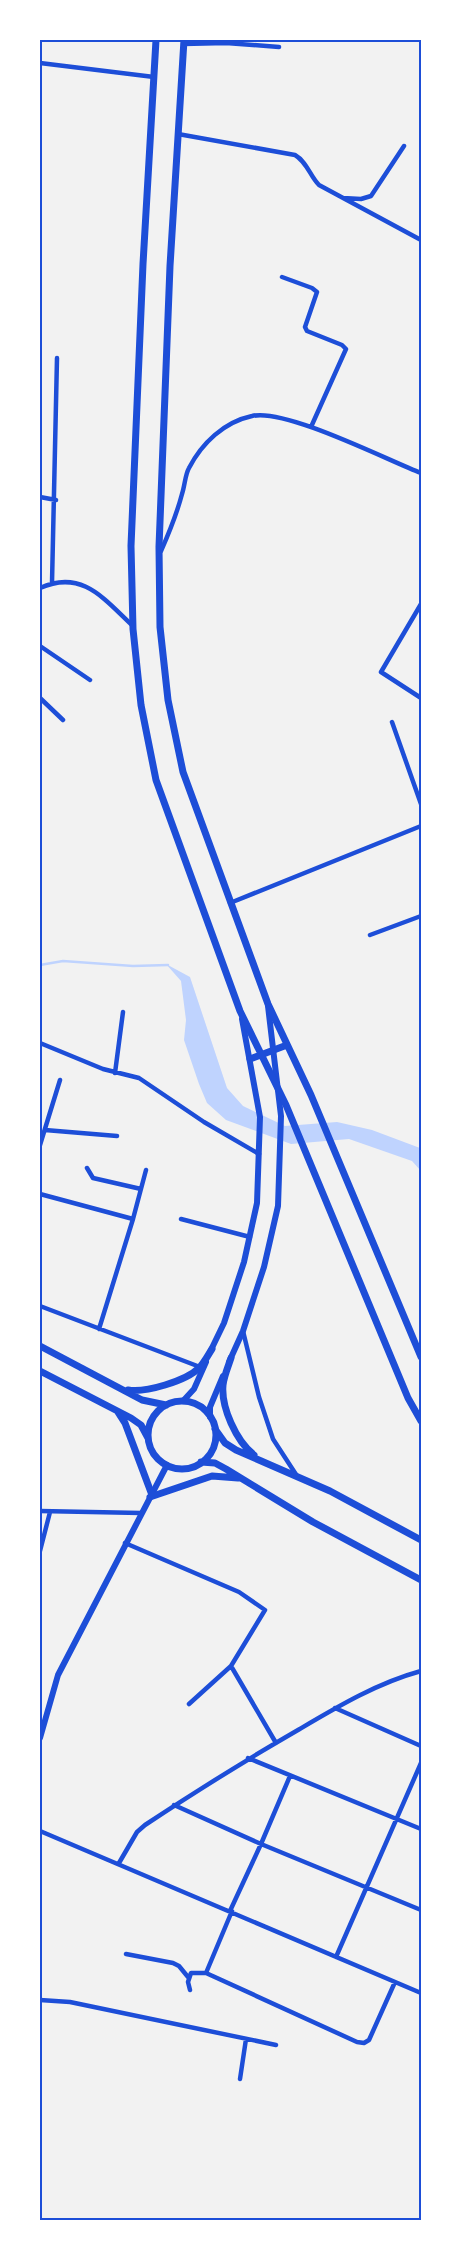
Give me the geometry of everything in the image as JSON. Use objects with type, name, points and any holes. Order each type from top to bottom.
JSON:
[{"type":"highway","points":[[156,40],[143,258],[131,546],[133,626],[140,705],[156,780],[240,1011],[286,1105],[408,1398],[421,1421]]},
{"type":"highway","points":[[183,42],[170,266],[159,554],[160,627],[168,700],[183,772],[268,1004],[311,1095],[421,1357]]},
{"type":"highway","points":[[250,1059],[287,1046]]},
{"type":"highway","points":[[40,1346],[142,1400],[166,1405],[183,1401],[199,1406],[210,1416],[215,1429],[225,1443],[330,1491],[421,1540]]},
{"type":"highway","points":[[122,1389],[135,1391],[149,1390],[191,1374],[200,1366],[212,1349]]},
{"type":"highway","points":[[231,1358],[223,1387],[232,1424],[247,1449],[269,1464]]},
{"type":"highway","points":[[40,1370],[114,1408],[141,1425],[151,1449],[167,1465],[189,1468],[201,1462],[213,1448],[215,1429]]},
{"type":"highway","points":[[148,1438],[149,1426],[154,1416],[166,1405]]},
{"type":"highway","points":[[114,1408],[125,1423],[151,1496],[212,1476],[242,1479]]},
{"type":"highway","points":[[201,1462],[215,1463],[313,1522],[421,1580]]},
{"type":"main road","points":[[210,1416],[213,1397],[243,1332],[264,1267],[278,1206],[281,1116],[268,1004]]},
{"type":"main road","points":[[183,1401],[194,1389],[224,1323],[244,1262],[257,1203],[260,1117],[240,1011]]},
{"type":"main road","points":[[40,1738],[58,1675],[167,1465]]},
{"type":"street","points":[[183,42],[280,47]]},
{"type":"street","points":[[40,63],[154,77]]},
{"type":"street","points":[[178,134],[295,155],[303,162],[316,182],[421,240]]},
{"type":"street","points":[[342,198],[361,199],[371,196],[404,146]]},
{"type":"street","points":[[282,277],[312,288],[317,292],[305,327],[308,331],[342,345],[346,349],[311,427]]},
{"type":"street","points":[[52,583],[56,500],[57,358]]},
{"type":"street","points":[[159,554],[182,495],[188,469],[201,449],[216,433],[231,423],[253,415],[273,417],[311,427],[421,472]]},
{"type":"street","points":[[40,497],[56,500]]},
{"type":"street","points":[[40,588],[52,583],[74,582],[86,586],[104,598],[133,626]]},
{"type":"street","points":[[421,604],[381,672],[421,698]]},
{"type":"street","points":[[40,646],[90,680]]},
{"type":"street","points":[[40,698],[63,720]]},
{"type":"street","points":[[392,722],[418,788],[421,804]]},
{"type":"street","points":[[230,903],[421,826]]},
{"type":"street","points":[[370,936],[421,916]]},
{"type":"street","points":[[115,1073],[123,1012]]},
{"type":"street","points":[[40,1043],[115,1073],[142,1080],[204,1122],[259,1154]]},
{"type":"street","points":[[40,1144],[60,1080]]},
{"type":"street","points":[[45,1130],[117,1136]]},
{"type":"street","points":[[87,1168],[94,1178],[141,1190]]},
{"type":"street","points":[[99,1329],[146,1170]]},
{"type":"street","points":[[40,1194],[133,1219]]},
{"type":"street","points":[[181,1219],[250,1237]]},
{"type":"street","points":[[40,1306],[200,1366]]},
{"type":"street","points":[[243,1332],[259,1397],[273,1439],[297,1477]]},
{"type":"street","points":[[40,1512],[141,1513]]},
{"type":"street","points":[[40,1550],[50,1512]]},
{"type":"street","points":[[125,1543],[239,1592],[265,1610],[230,1666],[189,1704]]},
{"type":"street","points":[[230,1666],[276,1743]]},
{"type":"street","points":[[118,1863],[137,1832],[248,1758],[335,1708],[394,1678],[421,1671]]},
{"type":"street","points":[[335,1708],[421,1746]]},
{"type":"street","points":[[248,1758],[421,1829]]},
{"type":"street","points":[[336,1957],[421,1763]]},
{"type":"street","points":[[206,1973],[290,1776]]},
{"type":"street","points":[[174,1806],[421,1910]]},
{"type":"street","points":[[40,1831],[421,1993]]},
{"type":"street","points":[[126,1954],[173,1963],[179,1966],[188,1977],[190,1990]]},
{"type":"street","points":[[188,1977],[191,1973],[206,1973],[364,2043],[369,2040],[395,1982]]},
{"type":"street","points":[[40,2000],[79,2004],[276,2046]]},
{"type":"street","points":[[240,2079],[246,2039]]},
{"type":"water","points":[[166,964],[190,977],[227,1088],[243,1106],[285,1126],[337,1122],[372,1130],[420,1148],[421,1171],[412,1161],[349,1139],[291,1144],[226,1120],[207,1103],[199,1084],[184,1040],[186,1020],[181,981]]},
{"type":"waterway","points":[[40,965],[63,961],[133,966],[168,965]]}]
